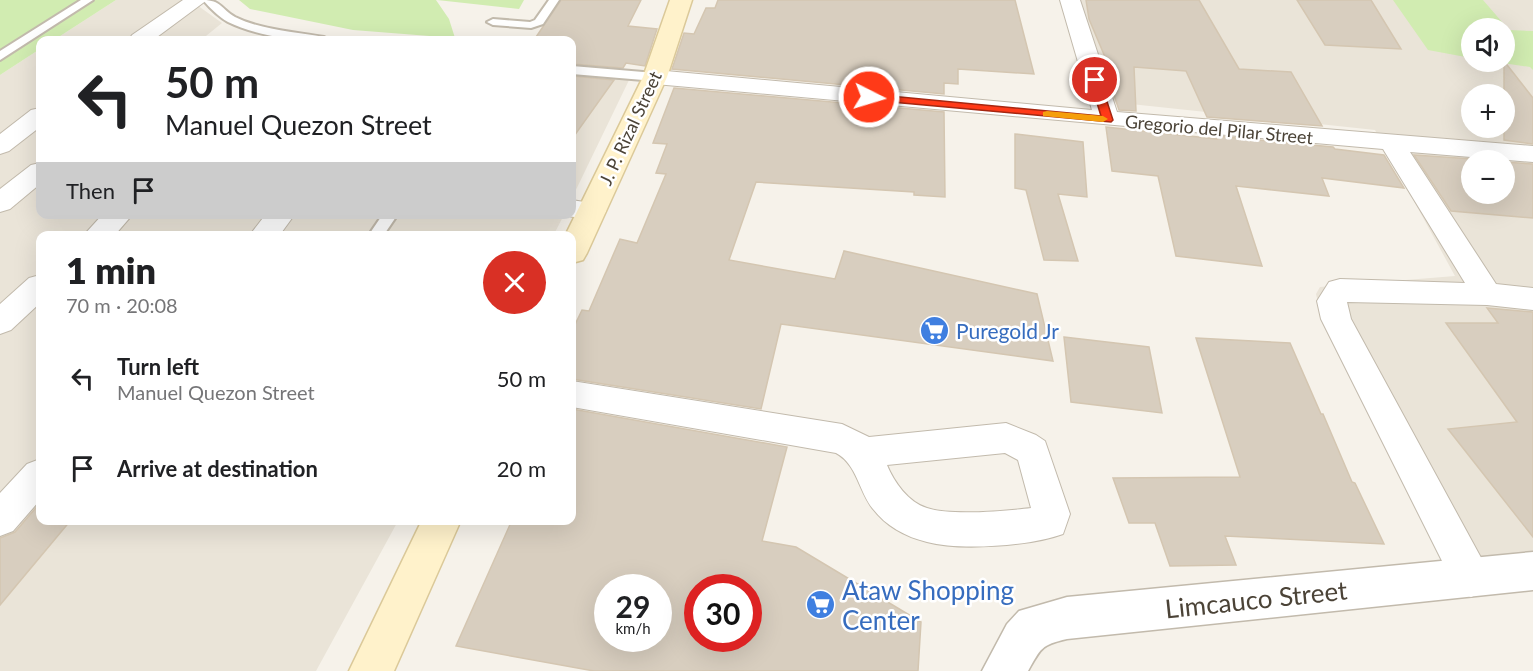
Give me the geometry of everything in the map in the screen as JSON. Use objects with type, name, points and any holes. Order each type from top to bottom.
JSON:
[{"type":"main road","name":"J. P. Rizal Street","points":[[576,236],[582,210],[655,77],[681,0]]},
{"type":"main road","points":[[371,671],[440,525]]},
{"type":"street","points":[[146,36],[197,0]]},
{"type":"street","points":[[1070,0],[1107,120]]},
{"type":"street","name":"Gregorio del Pilar Street","points":[[655,77],[1107,120],[1533,154]]},
{"type":"street","points":[[0,146],[36,118]]},
{"type":"street","points":[[1392,143],[1487,294]]},
{"type":"street","points":[[0,167],[36,171]]},
{"type":"street","points":[[0,203],[36,174]]},
{"type":"street","points":[[102,231],[115,219]]},
{"type":"street","points":[[267,231],[278,219]]},
{"type":"street","points":[[0,322],[36,290]]},
{"type":"street","points":[[1471,578],[1336,319],[1332,301],[1340,290],[1487,294],[1533,299]]},
{"type":"street","points":[[576,395],[828,436],[854,444],[864,452],[882,494],[897,510],[930,526],[988,528],[1050,522],[1051,514],[1033,452],[1015,441],[1006,438],[864,452]]},
{"type":"street","points":[[0,519],[36,479]]},
{"type":"street","name":"Limcauco Street","points":[[1004,671],[1022,639],[1034,626],[1067,618],[1533,571]]},
{"type":"lane","points":[[0,56],[88,0]]},
{"type":"lane","points":[[208,0],[231,19],[269,31],[300,36]]},
{"type":"lane","points":[[493,22],[531,25],[539,22],[554,0]]},
{"type":"lane","points":[[672,0],[681,0]]},
{"type":"lane","points":[[576,70],[655,77]]},
{"type":"shaded area","points":[[116,0],[190,0],[222,23],[206,36],[60,36]]},
{"type":"shaded area","points":[[1068,0],[1533,0],[1533,566],[1452,574],[1322,319],[1316,294],[1320,287],[1455,276],[1375,130],[1093,100]]},
{"type":"shaded area","points":[[36,52],[36,219],[562,219],[556,231],[36,231],[36,525],[396,525],[316,671],[0,671],[0,75]]},
{"type":"shaded area","points":[[576,70],[631,76],[576,190]]},
{"type":"green space","points":[[0,0],[116,0],[60,36],[36,36],[36,52],[0,75]]},
{"type":"green space","points":[[239,0],[436,0],[449,19],[454,36],[353,30],[250,9]]},
{"type":"green space","points":[[437,0],[524,0],[519,9]]},
{"type":"green space","points":[[1393,0],[1483,0],[1499,18],[1461,18],[1461,56],[1428,50]]},
{"type":"green space","points":[[1515,30],[1533,31],[1533,70],[1530,67],[1515,65]]},
{"type":"building","points":[[561,0],[641,0],[628,26],[657,29],[645,66],[626,63],[623,68],[576,64],[576,36],[537,36]]},
{"type":"building","points":[[718,0],[1015,0],[1034,74],[958,69],[958,84],[944,83],[944,94],[672,69],[684,33],[694,34],[706,8],[715,8]]},
{"type":"building","points":[[1086,0],[1199,0],[1239,69],[1291,72],[1322,126],[1207,117],[1186,71],[1134,67],[1136,111],[1119,110],[1105,68],[1105,57],[1089,19]]},
{"type":"building","points":[[1297,0],[1371,0],[1401,49],[1325,45]]},
{"type":"building","points":[[1504,72],[1513,72],[1533,98],[1533,144],[1504,140],[1504,138],[1515,138],[1515,84],[1504,84]]},
{"type":"building","points":[[576,76],[614,80],[576,133]]},
{"type":"building","points":[[674,88],[944,112],[945,197],[914,195],[914,192],[756,182],[729,260],[835,279],[844,251],[1037,294],[1053,361],[781,324],[761,409],[576,380],[576,323],[582,310],[589,311],[620,239],[637,243],[666,174],[656,173],[667,144],[653,143]]},
{"type":"building","points":[[1106,127],[1217,139],[1215,136],[1333,147],[1384,155],[1404,188],[1322,178],[1329,196],[1236,186],[1262,266],[1176,256],[1158,176],[1112,171]]},
{"type":"building","points":[[1015,134],[1083,142],[1087,197],[1058,194],[1078,261],[1044,260],[1026,190],[1015,188]]},
{"type":"building","points":[[1414,155],[1461,158],[1461,204],[1515,204],[1515,163],[1533,164],[1533,218],[1451,211]]},
{"type":"building","points":[[1487,308],[1533,312],[1533,537],[1448,429],[1517,422],[1446,323],[1498,323]]},
{"type":"building","points":[[1064,337],[1149,347],[1162,413],[1071,402]]},
{"type":"building","points":[[1196,338],[1290,343],[1352,482],[1355,483],[1384,544],[1225,536],[1236,565],[1170,566],[1155,523],[1129,523],[1113,478],[1240,477]]},
{"type":"building","name":"Ataw Shopping Center","points":[[576,410],[787,447],[762,541],[796,547],[921,622],[918,671],[594,671],[456,646],[510,525],[576,525]]},
{"type":"building","points":[[36,508],[36,525],[67,525],[0,605],[0,538],[15,532]]},
{"type":"slow traffic","points":[[1047,114],[1103,119]]},
{"type":"place","name":"Puregold Jr","points":[[935,330]]},
{"type":"place","name":"Ataw Shopping Center","points":[[821,605]]},
{"type":"route","points":[[869,97],[1107,120],[1095,80]]}]
